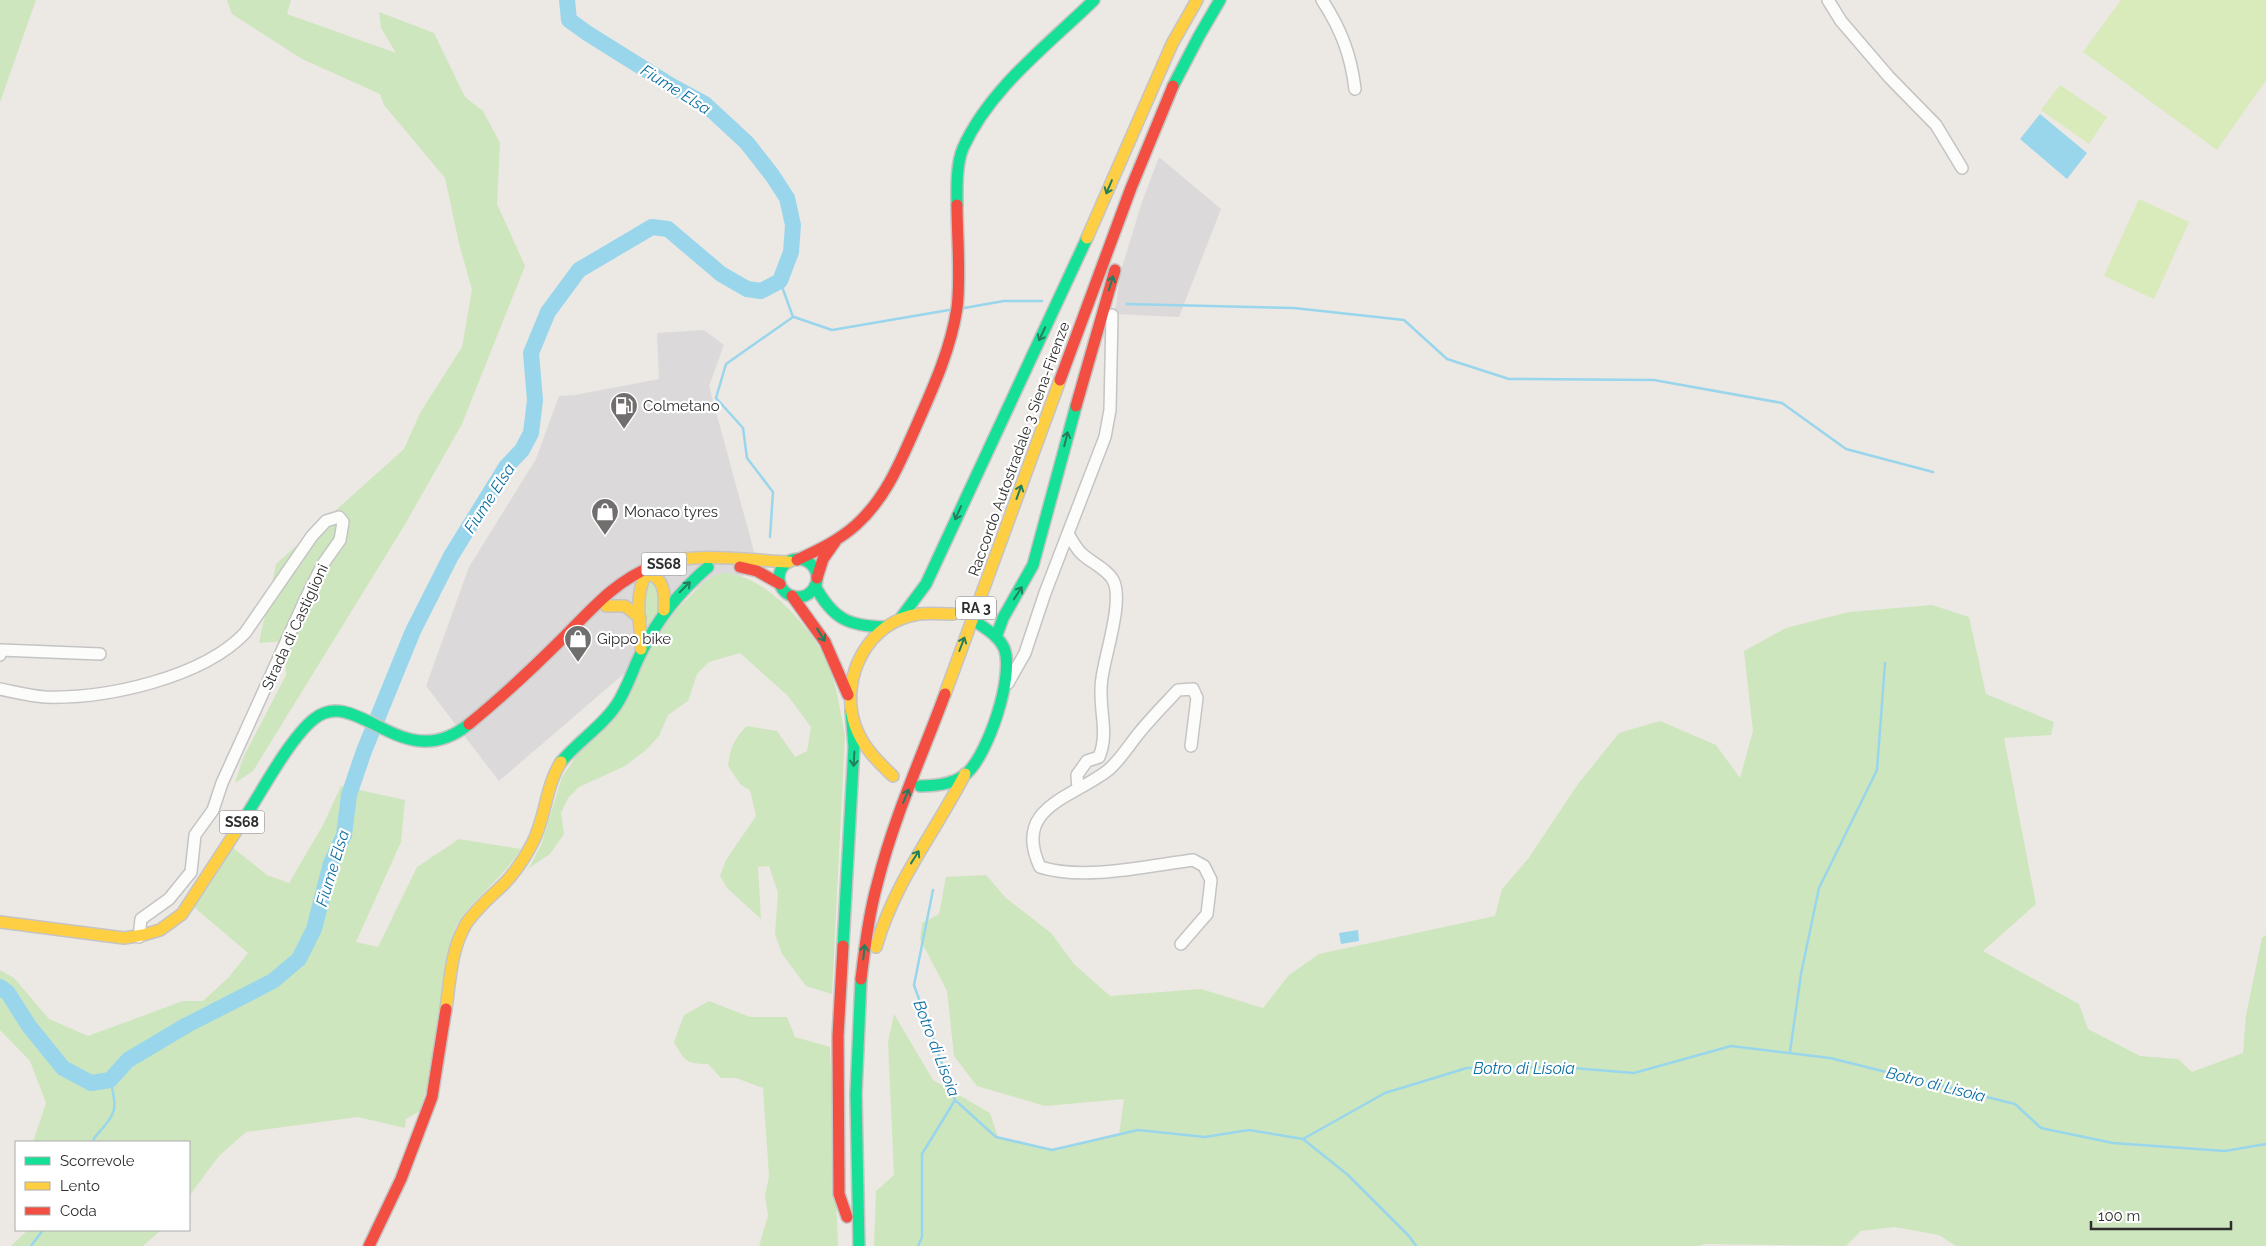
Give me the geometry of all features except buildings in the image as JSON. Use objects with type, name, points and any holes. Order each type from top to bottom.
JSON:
[{"type":"main road","points":[[780,584],[780,572],[793,561],[837,540],[863,519],[892,480],[931,392],[951,339],[957,306],[957,182],[962,150],[977,124],[1001,90],[1094,0]]},
{"type":"main road","points":[[900,619],[918,598],[926,584],[1091,230],[1172,44],[1197,0]]},
{"type":"main road","name":"Raccordo Autostradale 3 Siena-Firenze","points":[[1039,404],[1143,128],[1170,66],[1206,0]]},
{"type":"main road","name":"Raccordo Autostradale 3 Siena-Firenze","points":[[859,1246],[858,1020],[865,943],[877,881],[935,714],[1130,192],[1171,91],[1203,27],[1220,0]]},
{"type":"main road","points":[[1124,241],[1146,172],[1175,100],[1207,34],[1230,0]]},
{"type":"main road","points":[[996,637],[1002,620],[1027,579],[1033,565],[1074,409],[1118,260]]},
{"type":"main road","name":"Raccordo Autostradale 3 Siena-Firenze","points":[[956,629],[1029,431]]},
{"type":"main road","points":[[792,596],[797,597],[808,594],[816,582],[823,559],[837,540]]},
{"type":"main road","points":[[793,561],[803,560],[813,567],[816,582],[826,607],[838,617],[856,625],[885,627]]},
{"type":"main road","name":"SS68","points":[[0,922],[113,938],[139,936],[165,928],[186,909],[308,721],[324,712],[345,712],[413,740],[436,742],[458,732],[564,636],[606,592],[625,579],[656,565],[793,561]]},
{"type":"main road","points":[[606,592],[648,577],[667,567],[697,562],[708,563]]},
{"type":"main road","points":[[369,1246],[401,1179],[432,1097],[456,951],[462,930],[472,914],[512,875],[522,862],[538,830],[556,771],[566,757],[616,705],[641,651],[664,610],[708,563]]},
{"type":"main road","name":"SS68","points":[[708,563],[749,568],[780,584],[787,594],[792,596]]},
{"type":"main road","points":[[648,577],[664,588],[664,610]]},
{"type":"main road","points":[[641,651],[640,618],[648,577]]},
{"type":"main road","name":"SS68","points":[[564,636],[648,577]]},
{"type":"main road","points":[[792,596],[808,615],[829,648],[850,705],[855,728],[864,747],[877,763],[893,776]]},
{"type":"main road","points":[[606,606],[626,606],[632,609],[640,618]]},
{"type":"main road","points":[[847,1217],[839,1194],[838,1070],[854,747],[850,705],[856,660],[867,643],[885,627],[900,619],[930,613],[953,614]]},
{"type":"main road","points":[[866,1246],[866,1023],[870,978],[877,945],[888,909],[901,880],[965,774],[979,756],[1004,689],[1008,668],[1004,648],[996,637],[979,624]]},
{"type":"main road","points":[[858,916],[883,826],[919,729]]},
{"type":"main road","points":[[920,786],[939,785],[965,774]]},
{"type":"main road","points":[[847,1246],[846,1045],[850,974],[856,929]]},
{"type":"street","points":[[1322,0],[1343,37],[1351,60],[1356,89]]},
{"type":"street","points":[[1828,0],[1841,21],[1889,77],[1936,125],[1962,168]]},
{"type":"street","points":[[1004,689],[1020,666],[1099,453],[1109,421],[1112,314]]},
{"type":"street","name":"Strada di Castiglioni","points":[[0,689],[44,697],[110,691],[154,682],[203,663],[235,643],[245,633],[312,536],[326,521],[339,517],[343,522],[340,540],[323,564],[306,598],[222,783],[212,810],[193,841],[193,866],[187,878],[169,899],[141,919],[139,936]]},
{"type":"street","points":[[1068,534],[1080,553],[1113,579],[1118,593],[1116,613],[1100,690],[1104,716],[1104,744],[1099,757],[1087,761],[1077,775],[1078,788]]},
{"type":"street","points":[[1004,648],[1020,650],[1028,643]]},
{"type":"street","points":[[0,655],[1,650],[100,654]]},
{"type":"street","points":[[1180,944],[1207,914],[1210,880],[1204,866],[1194,860],[1089,873],[1057,872],[1040,867],[1033,852],[1034,829],[1047,808],[1108,770],[1145,725],[1178,690],[1193,689],[1197,698],[1191,746]]},
{"type":"shaded area","points":[[1159,157],[1221,209],[1179,317],[1115,314],[1120,274],[1142,202]]},
{"type":"shaded area","points":[[704,330],[724,345],[709,386],[755,555],[743,576],[725,573],[716,575],[694,590],[676,610],[647,654],[499,781],[426,686],[469,567],[536,459],[559,396],[575,395],[659,379],[657,333]]},
{"type":"green space","points":[[0,0],[36,0],[0,102]]},
{"type":"green space","points":[[227,0],[291,0],[287,14],[396,53],[381,28],[379,12],[434,33],[465,97],[483,111],[500,143],[497,204],[525,266],[462,424],[404,526],[253,771],[235,783],[243,758],[286,675],[285,641],[259,643],[276,564],[404,449],[420,413],[462,347],[472,290],[459,243],[445,178],[384,105],[380,94],[302,59],[232,14]]},
{"type":"green space","points":[[2121,0],[2266,0],[2266,80],[2217,150],[2083,52]]},
{"type":"green space","points":[[2060,85],[2107,117],[2089,144],[2041,110]]},
{"type":"green space","points":[[2139,199],[2189,222],[2154,299],[2104,276]]},
{"type":"green space","points":[[725,573],[755,582],[783,603],[796,616],[825,657],[835,685],[845,735],[832,994],[806,986],[782,954],[775,934],[778,893],[769,866],[758,867],[761,919],[727,888],[720,876],[726,860],[756,816],[750,790],[741,785],[728,766],[731,749],[736,739],[747,726],[777,731],[795,757],[807,751],[811,727],[788,696],[740,653],[709,662],[697,674],[688,701],[668,715],[659,736],[646,750],[625,766],[579,787],[568,798],[561,813],[564,834],[550,854],[529,868],[541,845],[562,777],[676,610],[704,582],[716,575]]},
{"type":"green space","points":[[654,582],[661,604],[647,630],[643,609],[648,583]]},
{"type":"green space","points":[[1932,605],[1969,617],[1986,694],[2054,722],[2051,735],[2004,738],[2036,904],[1983,951],[2079,1004],[2088,1029],[2140,1056],[2178,1059],[2192,1072],[2243,1053],[2246,1015],[2262,938],[2266,935],[2266,1246],[1956,1246],[1939,1235],[1894,1227],[1861,1231],[1846,1246],[1704,1244],[1699,1246],[874,1246],[876,1191],[894,1175],[888,1042],[894,1014],[933,1080],[990,1113],[998,1137],[1052,1150],[1119,1135],[1124,1099],[1045,1106],[977,1086],[954,1056],[947,991],[920,939],[922,923],[939,914],[946,877],[986,875],[1006,898],[1051,933],[1074,964],[1110,996],[1201,989],[1263,1008],[1289,975],[1319,954],[1495,916],[1502,889],[1528,859],[1578,784],[1619,733],[1660,721],[1716,745],[1740,778],[1753,731],[1744,651],[1786,628],[1849,612]]},
{"type":"green space","points":[[341,786],[405,800],[401,842],[356,942],[378,947],[417,867],[459,839],[521,849],[514,860],[470,907],[455,928],[429,1079],[420,1111],[406,1119],[405,1128],[358,1117],[246,1132],[219,1156],[190,1195],[190,1141],[33,1141],[46,1103],[30,1061],[0,1030],[0,970],[14,978],[49,1019],[88,1036],[183,1001],[203,1001],[229,977],[248,953],[194,907],[232,847],[267,875],[289,883],[323,825]]},
{"type":"green space","points":[[709,1001],[750,1017],[787,1017],[795,1037],[830,1047],[838,1246],[759,1246],[768,1216],[765,1196],[769,1176],[763,1088],[736,1078],[721,1078],[708,1064],[686,1060],[674,1042],[684,1015]]},
{"type":"green space","points":[[27,1231],[160,1231],[143,1246],[11,1246]]},
{"type":"water","points":[[2040,114],[2087,153],[2067,179],[2020,139]]},
{"type":"water","points":[[1358,930],[1359,941],[1341,944],[1339,933]]},
{"type":"waterway","name":"Fiume Elsa","points":[[0,987],[8,993],[29,1026],[63,1068],[91,1083],[110,1080],[128,1060],[187,1025],[273,981],[299,959],[314,929],[331,863],[344,835],[349,795],[364,751],[413,631],[451,556],[506,467],[522,450],[531,433],[535,400],[531,353],[548,312],[579,270],[652,227],[668,229],[721,274],[747,289],[761,291],[780,281],[791,252],[793,225],[787,198],[772,175],[747,143],[705,104],[670,85],[569,20],[567,0]]},
{"type":"waterway","points":[[770,537],[773,492],[747,458],[743,428],[716,398],[726,364],[793,317],[780,281]]},
{"type":"waterway","points":[[964,308],[1004,301],[1042,301]]},
{"type":"waterway","points":[[1127,304],[1294,308],[1404,320],[1447,359],[1509,379],[1654,380],[1782,403],[1846,449],[1933,472]]},
{"type":"waterway","points":[[794,317],[832,330],[949,310]]},
{"type":"waterway","points":[[1790,1052],[1801,974],[1819,888],[1877,770],[1885,663]]},
{"type":"waterway","name":"Botro di Lisoia","points":[[933,890],[914,985],[955,1100],[996,1137],[1052,1150],[1138,1130],[1205,1137],[1249,1130],[1303,1139],[1385,1093],[1467,1068],[1560,1067],[1634,1073],[1731,1046],[1830,1058],[2015,1104],[2041,1128],[2113,1143],[2225,1151],[2266,1144]]},
{"type":"waterway","points":[[94,1141],[94,1138],[111,1118],[113,1112],[114,1099],[110,1080]]},
{"type":"waterway","points":[[918,1246],[922,1237],[922,1154],[955,1100]]},
{"type":"waterway","points":[[1303,1139],[1348,1175],[1409,1236],[1416,1246]]},
{"type":"waterway","points":[[31,1246],[42,1231]]},
{"type":"traffic: fast","points":[[957,205],[959,162],[963,148],[974,126],[988,106],[1021,68],[1094,0]]},
{"type":"traffic: fast","points":[[1173,86],[1220,0]]},
{"type":"traffic: fast","points":[[900,619],[926,584],[1087,238]]},
{"type":"traffic: fast","points":[[996,637],[1003,618],[1033,565],[1076,406]]},
{"type":"traffic: fast","points":[[798,559],[811,565],[817,578],[811,591],[798,597],[785,591],[779,578],[785,565],[798,559]]},
{"type":"traffic: fast","points":[[561,762],[611,712],[621,698],[655,627],[679,595],[708,567]]},
{"type":"traffic: fast","points":[[815,586],[828,606],[843,618],[861,625],[885,627]]},
{"type":"traffic: fast","points":[[920,786],[945,784],[962,777],[975,763],[991,732],[1003,694],[1006,660],[1004,648],[999,640],[979,624]]},
{"type":"traffic: fast","points":[[244,819],[295,739],[314,719],[330,711],[347,713],[365,719],[402,737],[423,741],[445,738],[469,724]]},
{"type":"traffic: fast","points":[[843,946],[854,747],[851,711]]},
{"type":"traffic: fast","points":[[859,1246],[856,1094],[861,979]]},
{"type":"traffic: slow","points":[[1087,238],[1172,44],[1197,0]]},
{"type":"traffic: slow","points":[[945,694],[1060,380]]},
{"type":"traffic: slow","points":[[653,566],[669,561],[703,558],[738,558],[789,562]]},
{"type":"traffic: slow","points":[[647,573],[653,575],[663,587],[664,610]]},
{"type":"traffic: slow","points":[[641,649],[639,600],[640,591],[647,573]]},
{"type":"traffic: slow","points":[[606,606],[625,606],[640,618]]},
{"type":"traffic: slow","points":[[893,776],[866,746],[855,725],[851,707],[851,689],[855,671],[862,654],[872,640],[885,628],[901,619],[919,614],[953,614]]},
{"type":"traffic: slow","points":[[446,1009],[454,954],[461,934],[474,913],[507,880],[526,855],[537,834],[552,782],[561,762]]},
{"type":"traffic: slow","points":[[876,947],[884,923],[904,879],[965,774]]},
{"type":"traffic: slow","points":[[0,922],[124,938],[160,930],[182,914],[244,819]]},
{"type":"traffic: jam","points":[[1060,380],[1131,188],[1173,86]]},
{"type":"traffic: jam","points":[[797,560],[842,536],[867,514],[885,490],[906,450],[930,395],[951,338],[957,308],[959,284],[957,205]]},
{"type":"traffic: jam","points":[[1076,406],[1115,270]]},
{"type":"traffic: jam","points":[[817,578],[823,559],[835,542]]},
{"type":"traffic: jam","points":[[469,724],[529,671],[594,606],[627,579],[653,566]]},
{"type":"traffic: jam","points":[[740,567],[757,571],[780,584]]},
{"type":"traffic: jam","points":[[792,596],[825,642],[848,695]]},
{"type":"traffic: jam","points":[[861,979],[870,917],[885,857],[900,810],[945,694]]},
{"type":"traffic: jam","points":[[843,946],[838,1036],[839,1194],[847,1217]]},
{"type":"traffic: jam","points":[[369,1246],[401,1179],[432,1097],[446,1009]]},
{"type":"place","name":"Colmetano","points":[[624,430]]},
{"type":"place","name":"Monaco tyres","points":[[605,536]]},
{"type":"place","name":"Gippo bike","points":[[578,663]]}]
